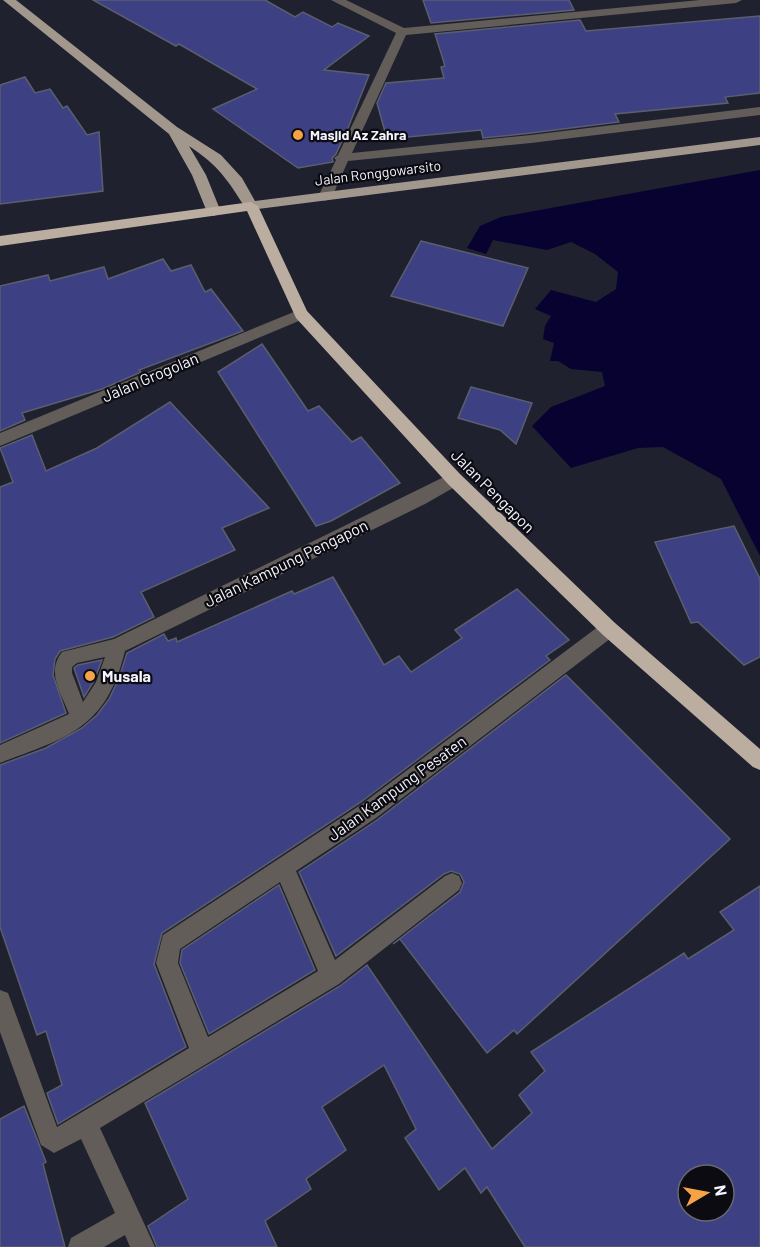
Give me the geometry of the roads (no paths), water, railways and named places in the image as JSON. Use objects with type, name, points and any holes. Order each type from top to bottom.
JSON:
[{"type":"highway","name":"Jalan Ronggowarsito","points":[[0,241],[251,206]]},
{"type":"highway","name":"Jalan Pengapon","points":[[251,206],[301,314],[454,479],[609,628],[760,761]]},
{"type":"main road","points":[[9,0],[172,130],[216,158],[237,181],[251,206]]},
{"type":"main road","points":[[172,130],[199,175],[214,212]]},
{"type":"main road","name":"Jalan Ronggowarsito","points":[[251,206],[760,141]]},
{"type":"street","points":[[337,0],[357,3],[402,32],[736,0]]},
{"type":"street","points":[[325,197],[341,158],[402,32]]},
{"type":"street","points":[[341,158],[531,139],[760,111]]},
{"type":"street","name":"Jalan Grogolan","points":[[0,440],[301,314]]},
{"type":"street","name":"Jalan Kampung Pengapon","points":[[80,718],[63,665],[68,658],[117,646],[419,499],[454,479]]},
{"type":"street","name":"Jalan Kampung Pesaten","points":[[202,1054],[167,963],[168,949],[178,937],[369,811],[609,628]]},
{"type":"street","points":[[0,754],[80,718],[109,678],[117,646]]},
{"type":"street","points":[[284,867],[331,976]]},
{"type":"street","points":[[0,1001],[49,1137],[54,1141],[58,1140],[331,976],[452,883]]},
{"type":"street","points":[[86,1123],[143,1247]]},
{"type":"street","points":[[80,1247],[130,1218]]},
{"type":"place","name":"Masjid Az Zahra","points":[[298,135]]},
{"type":"place","name":"Musala","points":[[90,676]]}]
